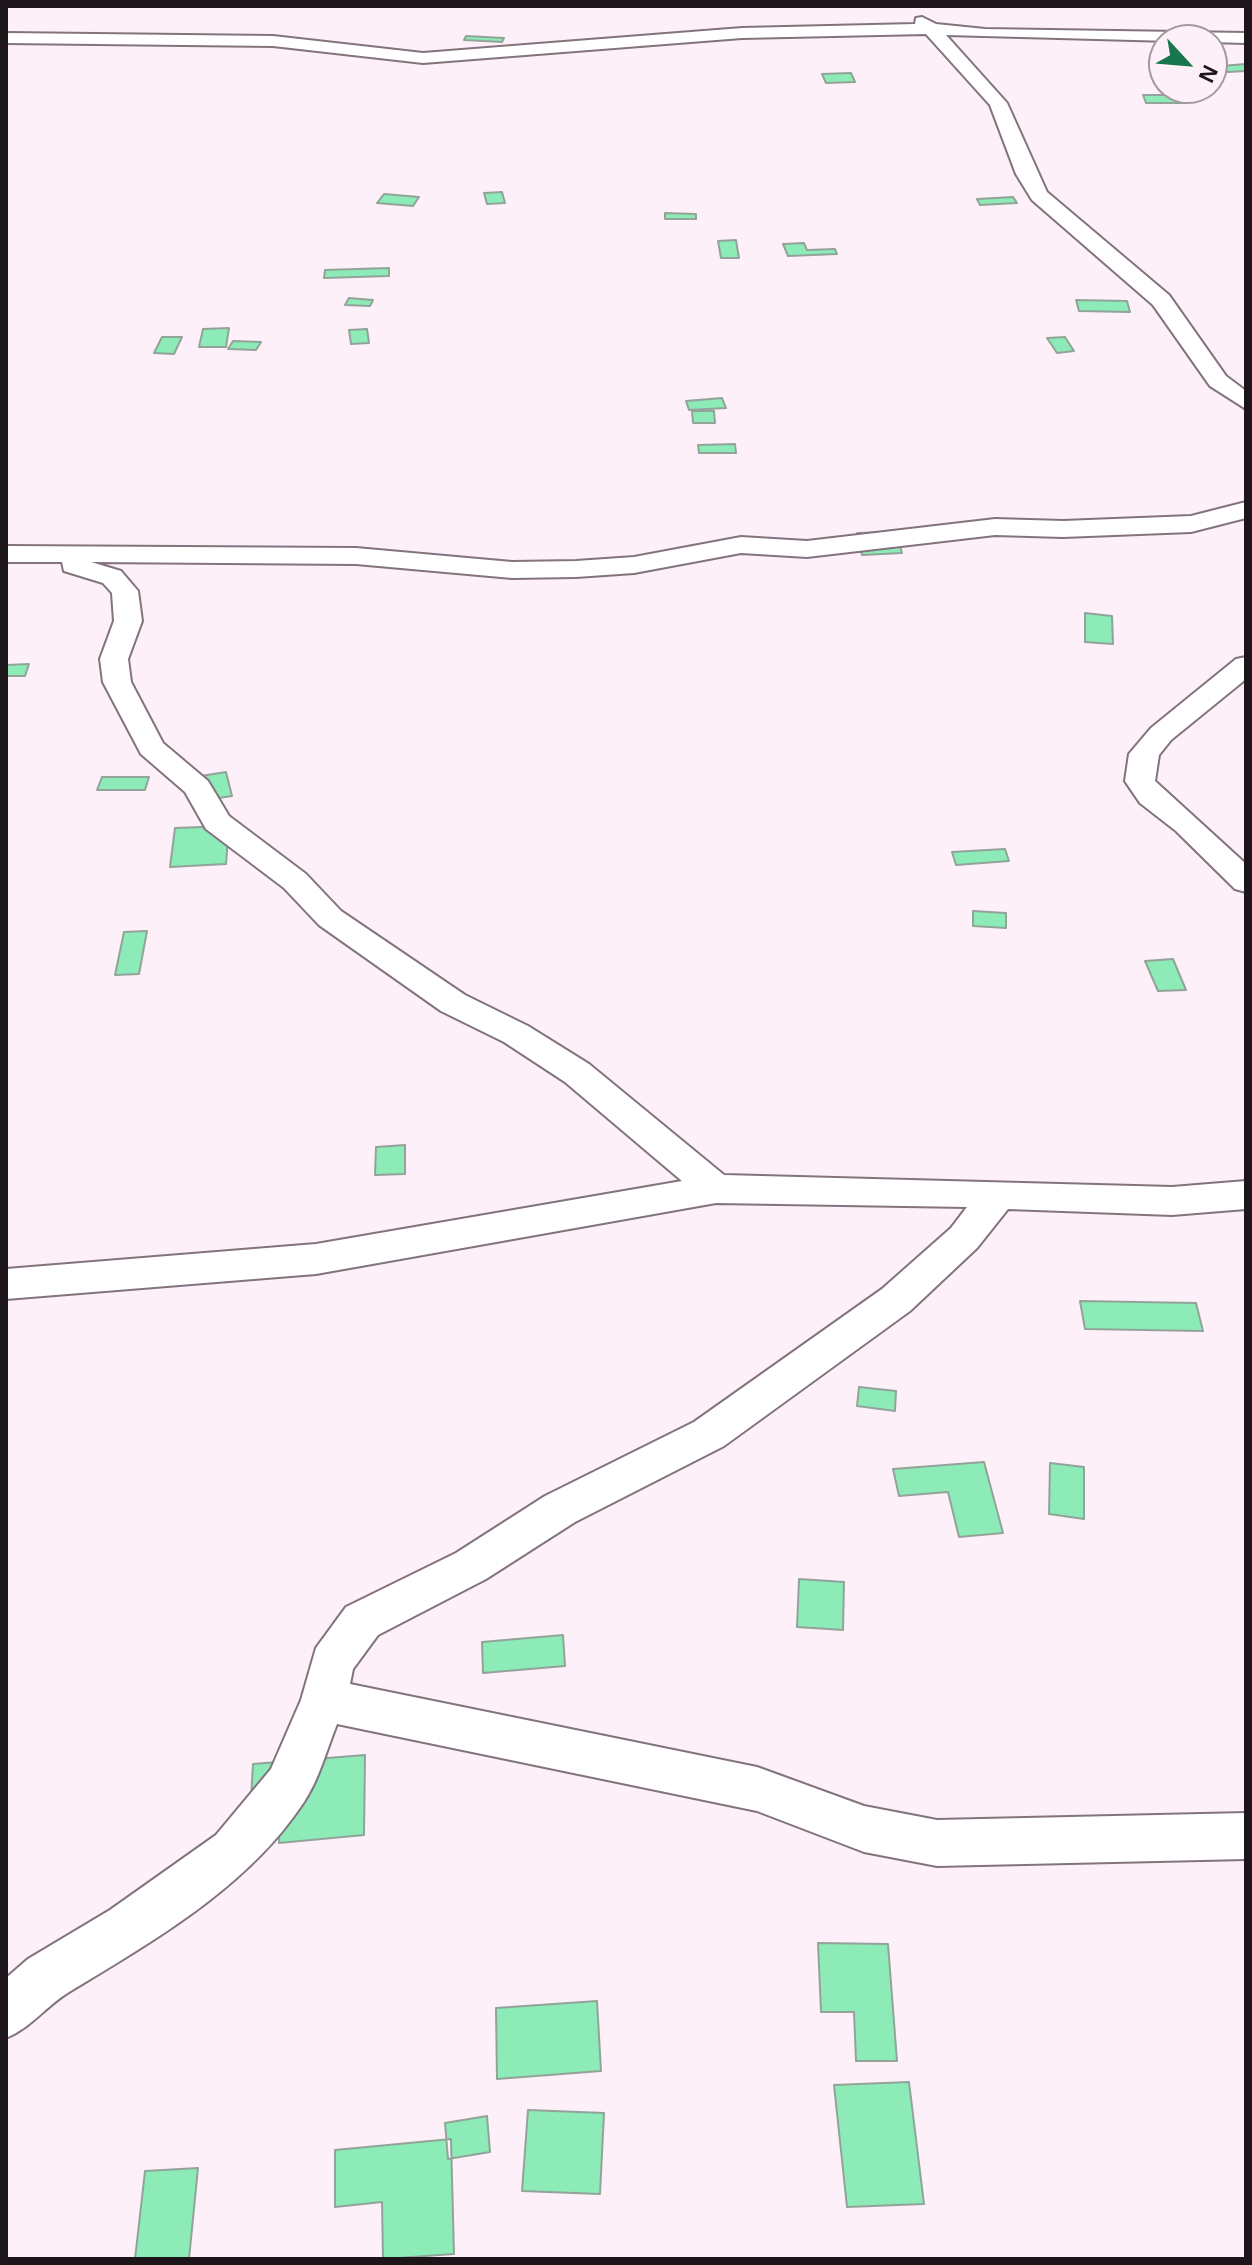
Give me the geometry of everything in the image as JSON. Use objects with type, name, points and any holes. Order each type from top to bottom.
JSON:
[{"type":"street","points":[[901,9],[931,29],[998,103],[1026,174],[1039,196],[1161,300],[1218,381],[1246,402]]},
{"type":"street","points":[[1128,34],[1149,25],[1246,20]]},
{"type":"street","points":[[6,38],[273,41],[423,58],[742,33],[931,29],[1013,36],[1128,34],[1246,38]]},
{"type":"street","points":[[6,554],[356,556],[512,570],[576,569],[634,565],[741,545],[807,549],[995,527],[1063,529],[1191,524],[1246,510]]},
{"type":"street","points":[[44,556],[112,577],[125,591],[128,621],[114,659],[117,682],[151,748],[197,787],[217,822],[295,881],[330,918],[453,1003],[516,1034],[577,1073],[716,1189]]},
{"type":"street","points":[[1246,665],[1161,734],[1144,754],[1140,781],[1151,797],[1187,824],[1246,882]]},
{"type":"street","points":[[6,1284],[316,1259],[716,1189],[1172,1201],[1246,1195]]},
{"type":"street","points":[[6,2012],[46,1977],[128,1928],[233,1852],[288,1785],[324,1700],[332,1662],[362,1621],[471,1566],[560,1509],[709,1434],[896,1300],[964,1238],[997,1196]]},
{"type":"street","points":[[324,1700],[757,1789],[864,1829],[937,1843],[1246,1836]]},
{"type":"building","points":[[466,36],[504,38],[502,42],[464,40]]},
{"type":"building","points":[[1246,64],[1246,71],[1228,72],[1228,65]]},
{"type":"building","points":[[851,73],[855,82],[826,83],[822,74]]},
{"type":"building","points":[[502,192],[505,203],[487,204],[484,193]]},
{"type":"building","points":[[384,194],[419,197],[413,206],[377,203]]},
{"type":"building","points":[[1013,197],[1017,203],[980,205],[977,199]]},
{"type":"building","points":[[665,213],[696,214],[696,219],[665,219]]},
{"type":"building","points":[[736,240],[739,258],[721,258],[718,241]]},
{"type":"building","points":[[804,243],[807,250],[835,249],[837,254],[788,256],[783,244]]},
{"type":"building","points":[[389,268],[389,276],[324,278],[325,270]]},
{"type":"building","points":[[349,298],[373,300],[370,306],[345,305]]},
{"type":"building","points":[[1076,300],[1127,301],[1130,312],[1079,311]]},
{"type":"building","points":[[229,328],[226,347],[199,347],[203,329]]},
{"type":"building","points":[[367,329],[369,343],[351,344],[349,330]]},
{"type":"building","points":[[162,337],[182,337],[174,354],[154,353]]},
{"type":"building","points":[[1065,337],[1074,351],[1057,353],[1047,338]]},
{"type":"building","points":[[233,341],[261,342],[256,350],[228,349]]},
{"type":"building","points":[[722,398],[726,408],[689,410],[686,401]]},
{"type":"building","points":[[692,411],[714,411],[715,423],[693,423]]},
{"type":"building","points":[[735,444],[736,453],[699,453],[698,445]]},
{"type":"building","points":[[896,532],[902,553],[862,555],[857,533]]},
{"type":"building","points":[[1085,613],[1112,616],[1113,644],[1085,642]]},
{"type":"building","points":[[29,664],[25,676],[6,676],[6,665]]},
{"type":"building","points":[[226,772],[232,796],[206,800],[201,776]]},
{"type":"building","points":[[102,777],[149,777],[145,790],[97,790]]},
{"type":"building","points":[[229,826],[226,864],[170,867],[175,828]]},
{"type":"building","points":[[1005,849],[1009,861],[956,865],[952,852]]},
{"type":"building","points":[[973,911],[1006,913],[1006,928],[973,926]]},
{"type":"building","points":[[147,931],[139,974],[115,975],[124,932]]},
{"type":"building","points":[[1173,959],[1186,990],[1158,991],[1145,961]]},
{"type":"building","points":[[405,1145],[405,1174],[375,1175],[376,1147]]},
{"type":"building","points":[[1080,1301],[1196,1303],[1203,1331],[1085,1329]]},
{"type":"building","points":[[859,1387],[896,1391],[895,1411],[857,1406]]},
{"type":"building","points":[[984,1462],[1003,1533],[959,1537],[948,1492],[899,1496],[893,1469]]},
{"type":"building","points":[[1050,1463],[1084,1467],[1084,1519],[1049,1514]]},
{"type":"building","points":[[799,1579],[844,1582],[843,1630],[797,1627]]},
{"type":"building","points":[[563,1635],[565,1666],[483,1673],[482,1642]]},
{"type":"building","points":[[365,1755],[364,1835],[279,1843],[280,1813],[250,1817],[253,1764]]},
{"type":"building","points":[[818,1943],[888,1944],[897,2061],[856,2061],[854,2012],[821,2012]]},
{"type":"building","points":[[597,2001],[601,2071],[497,2079],[496,2008]]},
{"type":"building","points":[[909,2082],[924,2204],[847,2207],[834,2085]]},
{"type":"building","points":[[528,2110],[604,2113],[600,2194],[522,2191]]},
{"type":"building","points":[[487,2116],[490,2152],[448,2159],[445,2123]]},
{"type":"building","points":[[451,2139],[454,2254],[383,2259],[382,2202],[335,2207],[335,2150]]},
{"type":"building","points":[[198,2168],[189,2259],[135,2259],[145,2171]]}]
